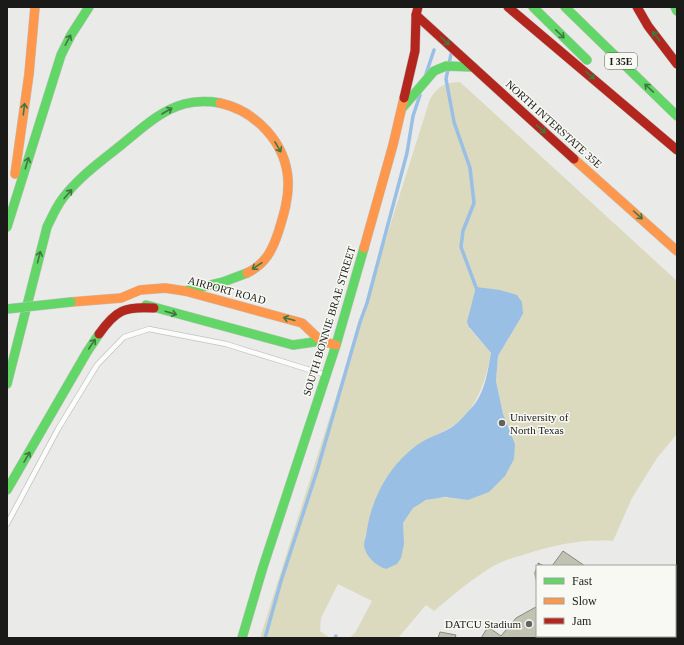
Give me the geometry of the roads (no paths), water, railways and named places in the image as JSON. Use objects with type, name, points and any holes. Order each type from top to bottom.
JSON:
[{"type":"main road","points":[[7,217],[22,124],[35,7]]},
{"type":"main road","points":[[7,227],[61,55],[71,35],[89,7]]},
{"type":"main road","points":[[508,7],[677,149]]},
{"type":"main road","name":"I 35E","points":[[532,7],[592,65]]},
{"type":"main road","name":"I 35E","points":[[565,7],[677,116]]},
{"type":"main road","points":[[636,7],[648,26],[677,64]]},
{"type":"main road","points":[[675,7],[677,11]]},
{"type":"main road","name":"NORTH INTERSTATE 35E","points":[[417,11],[473,67],[677,251]]},
{"type":"main road","name":"SOUTH BONNIE BRAE STREET","points":[[242,638],[263,567],[336,345],[391,153],[403,108],[415,51],[417,11]]},
{"type":"main road","points":[[403,108],[434,71],[446,66],[473,67]]},
{"type":"main road","name":"I 35E","points":[[603,76],[677,149]]},
{"type":"main road","points":[[7,384],[47,227],[58,205],[99,163],[156,117],[173,108],[193,102],[222,104],[248,113],[270,134],[285,161],[288,178],[288,194],[274,243],[267,256],[259,266],[229,280],[185,291]]},
{"type":"main road","name":"AIRPORT ROAD","points":[[7,309],[121,298],[140,290],[165,288],[185,291],[302,323],[321,341]]},
{"type":"main road","name":"AIRPORT ROAD","points":[[121,298],[293,345],[321,341],[336,345]]},
{"type":"main road","points":[[7,490],[87,352],[109,320],[122,311],[136,307],[154,308]]},
{"type":"lane","points":[[7,524],[58,429],[89,379],[98,365],[124,337],[149,329],[226,344],[326,375]]},
{"type":"water","points":[[476,287],[500,290],[517,295],[522,302],[523,314],[498,356],[496,381],[503,414],[515,444],[514,459],[505,476],[489,492],[468,500],[445,497],[426,500],[413,508],[403,523],[404,544],[401,558],[397,564],[386,569],[378,566],[369,557],[366,553],[364,545],[368,523],[376,497],[382,485],[397,463],[417,445],[448,429],[459,421],[474,405],[483,387],[491,353],[469,327],[467,322]]},
{"type":"waterway","points":[[426,74],[434,50]]},
{"type":"waterway","points":[[451,54],[446,79],[454,122],[470,168],[474,203],[463,231],[461,247],[477,290]]},
{"type":"waterway","points":[[265,638],[281,581],[317,471],[360,322],[367,303],[407,153],[413,116],[420,95]]},
{"type":"place","name":"University of North Texas","points":[[502,423]]},
{"type":"place","name":"DATCU Stadium","points":[[529,624]]}]
